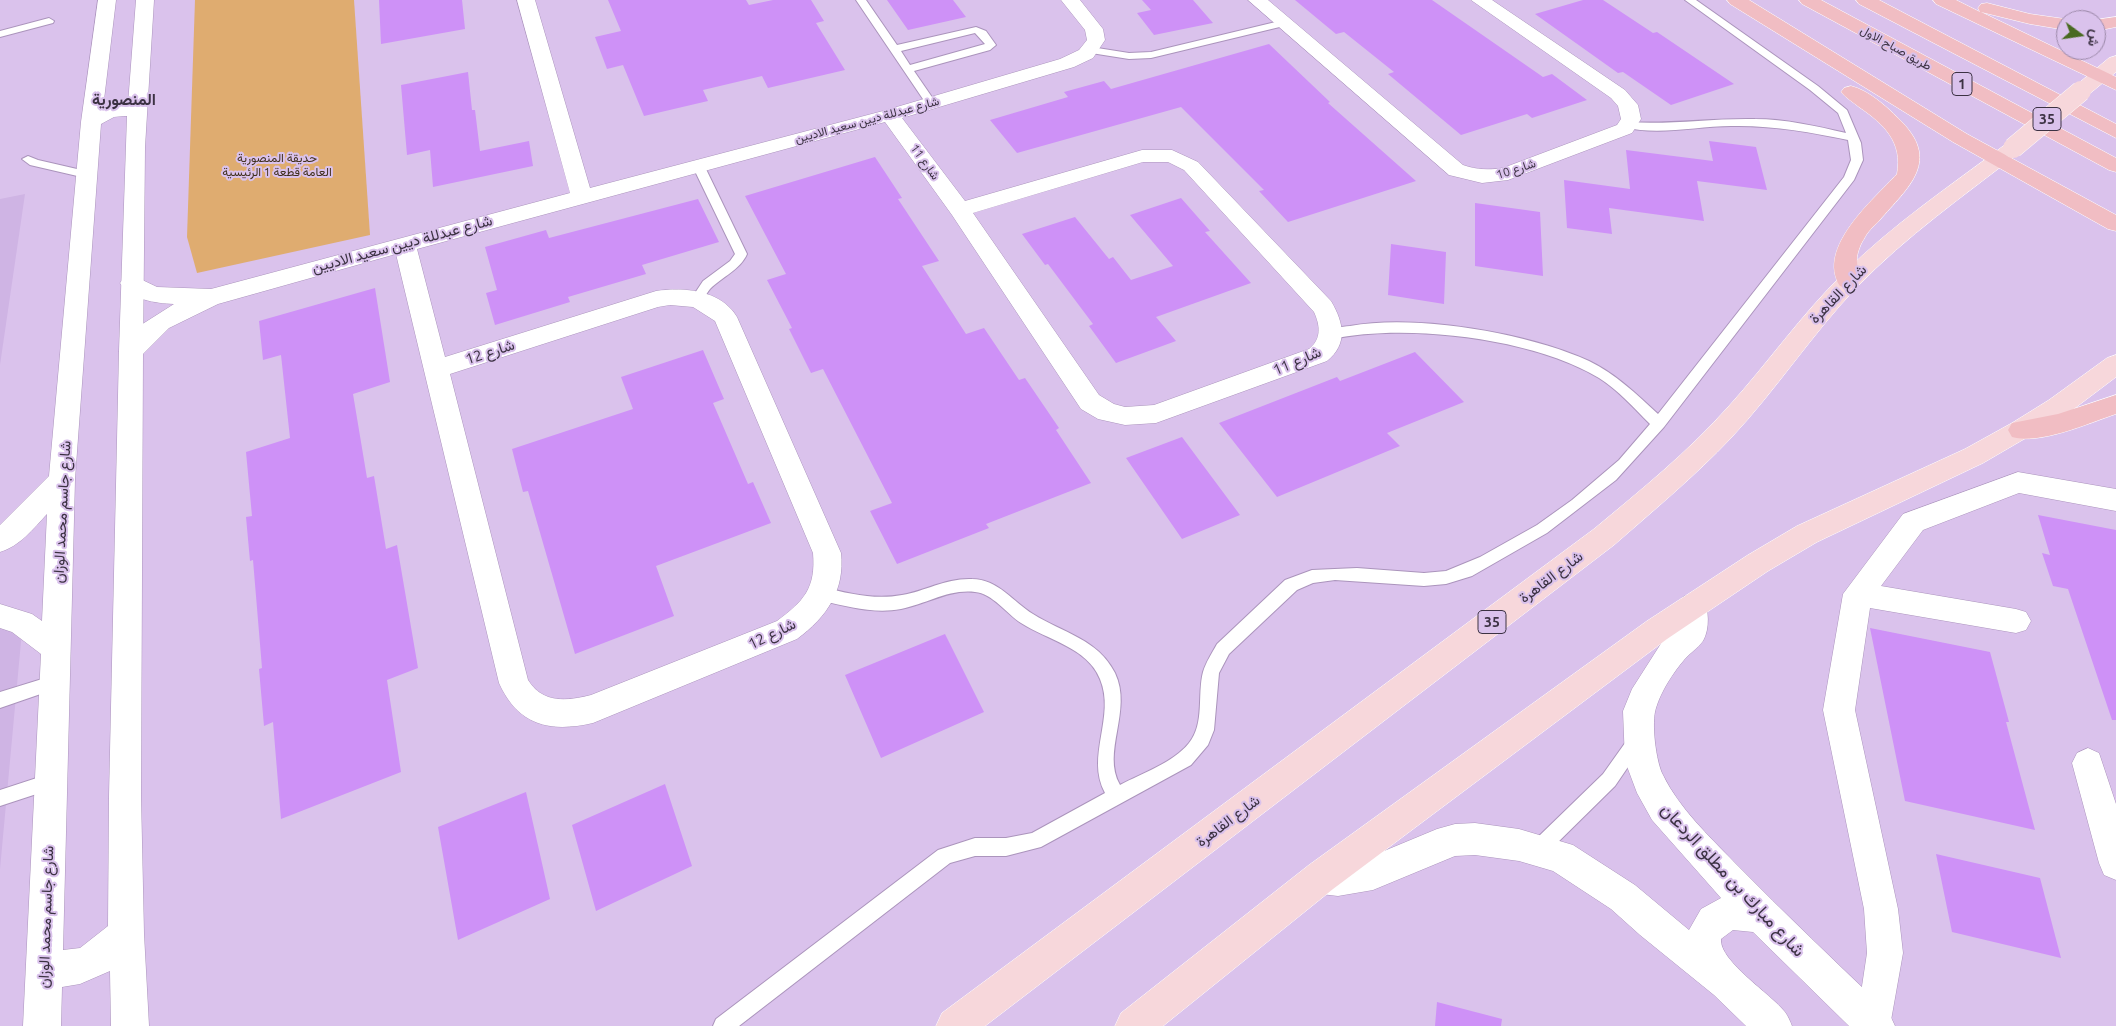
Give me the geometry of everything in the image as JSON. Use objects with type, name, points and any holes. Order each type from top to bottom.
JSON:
[{"type":"highway","points":[[1736,0],[2005,153],[2116,224]]},
{"type":"highway","name":"طريق صباح الاول","points":[[1808,0],[2116,166]]},
{"type":"highway","name":"طريق صباح الاول","points":[[1865,0],[2116,132]]},
{"type":"highway","points":[[1942,0],[2108,79]]},
{"type":"highway","points":[[1965,0],[2014,16],[2056,22]]},
{"type":"highway","points":[[1763,17],[1780,38],[1803,58],[1883,114],[1897,129],[1907,144],[1910,166],[1907,175],[1854,235],[1849,245],[1846,256],[1848,281]]},
{"type":"highway","points":[[2021,430],[2060,423],[2116,404]]},
{"type":"main road","name":"شارع القاهرة","points":[[955,1026],[1604,537],[1677,476],[1737,414],[1806,328],[1848,281],[1892,242],[2081,91],[2108,79],[2116,62]]},
{"type":"main road","points":[[1134,1026],[1320,877],[1657,630],[1758,563],[1807,534],[1974,456],[2021,430],[2058,407],[2116,364]]},
{"type":"street","name":"شارع جاسم محمد الوزان","points":[[42,1026],[62,479],[86,174],[107,0]]},
{"type":"street","points":[[130,1026],[126,934],[125,796],[130,351],[138,99],[145,0]]},
{"type":"street","points":[[526,0],[582,196]]},
{"type":"street","points":[[1070,0],[1094,29],[1096,40],[1091,50]]},
{"type":"street","name":"شارع 10","points":[[1257,0],[1456,170],[1474,177],[1492,177],[1508,174],[1625,129],[1628,124]]},
{"type":"street","points":[[1480,0],[1618,94],[1628,105],[1631,119],[1628,124]]},
{"type":"street","name":"شارع عبدللة ديين سعيد الاديين","points":[[130,351],[158,323],[194,303],[222,292],[890,114],[1067,63],[1080,58],[1091,50]]},
{"type":"street","points":[[95,90],[103,94],[118,94],[138,99]]},
{"type":"street","points":[[91,122],[110,112],[125,110],[138,99]]},
{"type":"street","name":"شارع 11","points":[[890,114],[960,210],[1090,402],[1107,412],[1133,416],[1156,414],[1318,355],[1326,348],[1332,334],[1330,320],[1323,307],[1191,166],[1172,156],[1142,156],[960,210]]},
{"type":"street","name":"شارع 12","points":[[404,244],[514,683],[518,692],[532,706],[543,711],[561,714],[593,709],[787,630],[814,608],[823,594],[828,580],[829,566],[823,544],[724,317],[708,303],[697,299],[670,297],[656,299],[436,369]]},
{"type":"street","name":"شارع عبدللة ديين سعيد الاديين","points":[[132,283],[148,293],[167,296],[222,292]]},
{"type":"street","points":[[0,541],[22,524],[62,479]]},
{"type":"street","points":[[1875,1024],[1885,953],[1881,908],[1839,710],[1858,594],[1913,522],[2018,482],[2116,500]]},
{"type":"street","points":[[1858,594],[2016,622]]},
{"type":"street","name":"شارع مبارك بن مطلق الردعان","points":[[1693,606],[1692,633],[1673,651],[1648,689],[1640,711],[1641,761],[1649,782],[1664,809],[1763,917],[1875,1024]]},
{"type":"street","points":[[0,616],[22,623],[56,649]]},
{"type":"street","points":[[2088,763],[2116,863]]},
{"type":"street","points":[[1320,877],[1338,879],[1373,873],[1436,845],[1455,840],[1475,839],[1519,845],[1561,857],[1623,897],[1652,923],[1726,982],[1773,1026]]},
{"type":"street","points":[[1726,982],[1704,951],[1705,933],[1712,920],[1726,912],[1744,912],[1763,917]]},
{"type":"street","points":[[44,967],[63,970],[85,965],[108,952],[126,934]]},
{"type":"lane","points":[[861,0],[931,102]]},
{"type":"lane","points":[[723,1026],[945,856],[975,847],[1006,847],[1035,841],[1117,798],[1194,752],[1206,733],[1212,673],[1216,660],[1229,644],[1292,586],[1302,580],[1326,574],[1434,579],[1464,572],[1516,545],[1584,500],[1612,475],[1658,423],[1850,178],[1857,160],[1853,138],[1843,112],[1814,88],[1690,0]]},
{"type":"lane","points":[[0,34],[49,21]]},
{"type":"lane","points":[[1091,50],[1129,56],[1151,55],[1284,23]]},
{"type":"lane","points":[[895,49],[976,30],[982,33],[991,45],[908,69]]},
{"type":"lane","points":[[1628,124],[1651,128],[1744,122],[1793,124],[1853,138]]},
{"type":"lane","points":[[28,158],[34,163],[86,174]]},
{"type":"lane","points":[[697,299],[710,281],[738,262],[742,254],[698,164]]},
{"type":"lane","points":[[1332,334],[1378,327],[1417,328],[1490,338],[1560,355],[1604,375],[1620,387],[1658,423]]},
{"type":"lane","points":[[823,594],[861,602],[900,603],[955,586],[974,585],[991,592],[1029,620],[1079,645],[1096,659],[1108,676],[1114,696],[1114,717],[1104,765],[1110,788],[1117,798]]},
{"type":"lane","points":[[0,700],[55,682]]},
{"type":"lane","points":[[1519,845],[1542,844],[1550,837],[1609,780],[1640,736]]},
{"type":"lane","points":[[0,798],[52,781]]},
{"type":"shaded area","points":[[25,194],[0,365],[0,199]]},
{"type":"shaded area","points":[[0,627],[22,631],[0,869]]},
{"type":"green space","name":"حديقة المنصورية العامة قطعة 1 الرئيسية","points":[[195,0],[354,0],[370,235],[197,273],[187,237]]},
{"type":"building","points":[[379,0],[462,0],[465,29],[381,44]]},
{"type":"building","points":[[608,0],[746,0],[749,5],[773,0],[811,0],[824,21],[816,23],[845,70],[768,88],[762,76],[703,90],[708,101],[644,116],[623,65],[607,69],[595,37],[621,31]]},
{"type":"building","points":[[887,0],[953,0],[966,17],[908,30]]},
{"type":"building","points":[[1142,0],[1193,0],[1213,23],[1154,35],[1137,13],[1151,10]]},
{"type":"building","points":[[1295,0],[1432,0],[1543,77],[1552,74],[1587,100],[1532,118],[1527,114],[1461,135],[1388,74],[1394,72],[1344,32],[1336,34]]},
{"type":"building","points":[[1583,0],[1603,0],[1653,33],[1657,32],[1734,84],[1671,105],[1623,72],[1618,73],[1535,14]]},
{"type":"building","points":[[1269,44],[1330,102],[1328,103],[1416,181],[1288,222],[1259,191],[1264,190],[1181,107],[1017,153],[990,120],[1068,97],[1064,92],[1104,81],[1111,89]]},
{"type":"building","points":[[468,72],[472,110],[475,110],[480,151],[529,141],[533,166],[433,187],[430,150],[407,155],[401,85]]},
{"type":"building","points":[[1709,141],[1756,147],[1767,190],[1697,181],[1704,221],[1609,208],[1612,234],[1567,228],[1564,180],[1630,189],[1626,150],[1713,161]]},
{"type":"building","points":[[875,157],[902,198],[898,199],[939,261],[922,266],[966,334],[984,328],[1019,380],[1025,378],[1059,428],[1056,430],[1091,483],[986,524],[989,528],[897,564],[870,511],[892,503],[823,369],[811,373],[789,329],[792,328],[767,280],[786,274],[745,196]]},
{"type":"building","points":[[1181,198],[1210,231],[1205,232],[1251,283],[1156,317],[1176,341],[1116,363],[1089,326],[1093,324],[1048,264],[1045,265],[1022,234],[1075,217],[1109,259],[1113,257],[1131,280],[1173,266],[1130,215]]},
{"type":"building","points":[[698,199],[719,242],[642,265],[646,274],[568,297],[570,302],[495,325],[486,293],[497,290],[485,247],[546,230],[549,238]]},
{"type":"building","points":[[1475,203],[1540,212],[1543,276],[1475,266]]},
{"type":"building","points":[[1391,244],[1446,252],[1444,304],[1388,295]]},
{"type":"building","points":[[375,288],[390,382],[353,394],[367,478],[374,476],[386,549],[397,545],[418,668],[387,680],[401,772],[281,819],[273,722],[264,726],[259,669],[262,668],[253,560],[250,561],[246,517],[252,516],[246,452],[290,438],[281,355],[263,360],[259,321]]},
{"type":"building","points":[[703,350],[724,399],[713,403],[748,484],[753,482],[771,523],[656,566],[674,616],[575,654],[528,491],[523,492],[512,449],[633,409],[621,377]]},
{"type":"building","points":[[1415,352],[1464,402],[1387,433],[1400,446],[1277,497],[1219,423],[1337,377],[1340,381]]},
{"type":"building","points":[[1182,437],[1240,515],[1182,539],[1126,458]]},
{"type":"building","points":[[2038,515],[2116,530],[2116,720],[2112,720],[2068,589],[2053,586],[2042,553],[2050,555]]},
{"type":"building","points":[[1870,628],[1990,652],[2009,722],[2006,722],[2035,830],[1905,801]]},
{"type":"building","points":[[945,634],[984,712],[881,758],[845,675]]},
{"type":"building","points":[[665,784],[692,866],[596,911],[572,825]]},
{"type":"building","points":[[526,792],[550,899],[458,940],[438,827]]},
{"type":"building","points":[[1936,854],[2040,878],[2061,958],[1952,932]]},
{"type":"building","points":[[1437,1002],[1502,1019],[1501,1026],[1435,1026]]},
{"type":"district","name":"المنصورية","points":[[124,100]]}]
